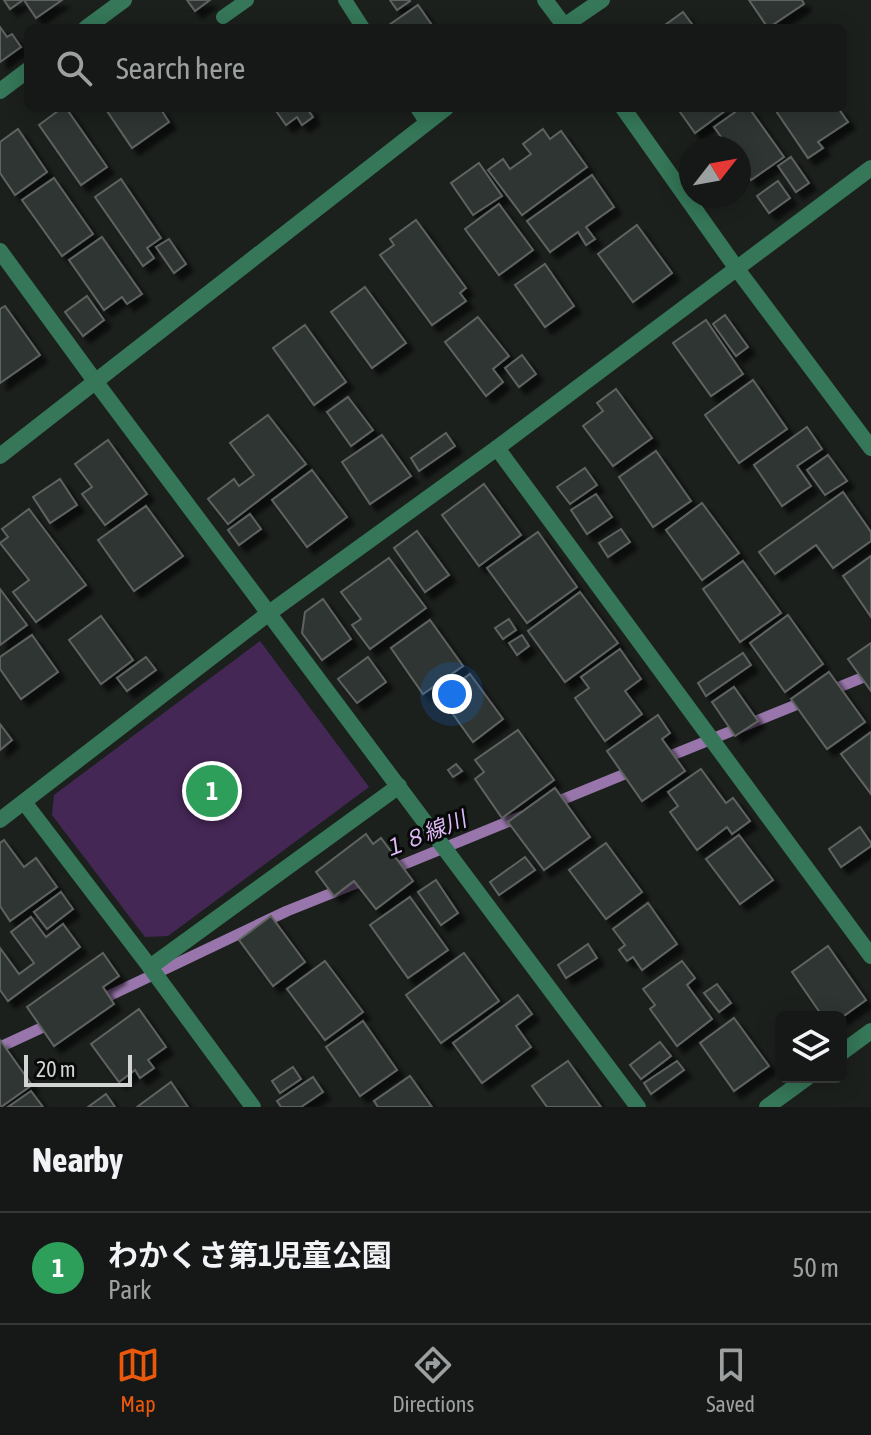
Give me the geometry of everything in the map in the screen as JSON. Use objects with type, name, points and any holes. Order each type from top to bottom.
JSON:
[{"type":"street","points":[[91,24],[124,0]]},
{"type":"street","points":[[545,0],[562,24]]},
{"type":"street","points":[[568,24],[602,0]]},
{"type":"street","points":[[0,91],[24,73]]},
{"type":"street","points":[[626,112],[737,269],[871,448]]},
{"type":"street","points":[[0,456],[422,115]]},
{"type":"street","points":[[0,820],[269,613],[497,448],[871,168]]},
{"type":"street","points":[[0,251],[638,1107]]},
{"type":"street","points":[[497,448],[871,956]]},
{"type":"street","points":[[150,967],[399,786]]},
{"type":"street","points":[[24,802],[253,1107]]},
{"type":"street","points":[[847,1049],[871,1031]]},
{"type":"street","points":[[767,1107],[800,1083]]},
{"type":"lane","points":[[223,17],[247,0]]},
{"type":"lane","points":[[345,0],[360,24]]},
{"type":"shaded area","points":[[260,641],[369,787],[168,936],[145,937],[52,815],[54,795]]},
{"type":"building","points":[[4,0],[23,0],[10,9]]},
{"type":"building","points":[[24,0],[62,0],[36,18]]},
{"type":"building","points":[[187,0],[210,0],[195,11]]},
{"type":"building","points":[[390,0],[409,0],[410,1],[397,10]]},
{"type":"building","points":[[749,0],[802,0],[804,4],[774,24],[765,24]]},
{"type":"building","points":[[418,5],[431,24],[390,24]]},
{"type":"building","points":[[683,12],[692,24],[666,24]]},
{"type":"building","points":[[0,27],[7,37],[12,34],[21,47],[0,62]]},
{"type":"building","points":[[57,112],[69,112],[107,167],[81,185],[39,125]]},
{"type":"building","points":[[108,112],[163,112],[169,122],[132,148]]},
{"type":"building","points":[[277,112],[309,112],[313,117],[302,125],[297,117],[286,125]]},
{"type":"building","points":[[680,112],[724,112],[695,133]]},
{"type":"building","points":[[735,112],[752,112],[784,157],[751,180],[751,136],[720,136],[714,127]]},
{"type":"building","points":[[777,112],[841,112],[848,122],[818,142],[823,148],[808,158]]},
{"type":"building","points":[[18,129],[47,172],[15,195],[0,173],[0,142]]},
{"type":"building","points":[[543,129],[550,139],[561,131],[587,167],[522,215],[488,170],[503,159],[510,169],[531,154],[523,144]]},
{"type":"building","points":[[791,157],[809,183],[796,192],[778,166]]},
{"type":"building","points":[[479,163],[502,196],[473,215],[451,183]]},
{"type":"building","points":[[592,175],[614,207],[586,227],[595,239],[586,245],[578,232],[550,252],[527,221]]},
{"type":"building","points":[[54,178],[93,234],[62,256],[22,200]]},
{"type":"building","points":[[121,179],[161,238],[147,248],[154,258],[143,266],[95,197]]},
{"type":"building","points":[[778,181],[790,198],[769,213],[757,196]]},
{"type":"building","points":[[499,204],[533,250],[499,275],[465,229]]},
{"type":"building","points":[[416,220],[466,288],[460,293],[466,301],[432,325],[380,255],[394,245],[390,239]]},
{"type":"building","points":[[637,225],[672,273],[633,302],[598,254]]},
{"type":"building","points":[[102,237],[142,294],[127,304],[122,297],[104,310],[69,260]]},
{"type":"building","points":[[169,239],[186,264],[174,273],[156,247]]},
{"type":"building","points":[[545,264],[574,306],[545,327],[515,285]]},
{"type":"building","points":[[365,287],[406,343],[372,368],[331,312]]},
{"type":"building","points":[[87,296],[104,320],[83,336],[65,312]]},
{"type":"building","points":[[5,306],[40,355],[0,383],[0,309]]},
{"type":"building","points":[[725,315],[748,347],[736,356],[713,324]]},
{"type":"building","points":[[478,317],[509,356],[493,369],[503,382],[486,396],[445,342]]},
{"type":"building","points":[[706,320],[743,374],[711,396],[673,343]]},
{"type":"building","points":[[305,325],[346,382],[314,405],[273,348]]},
{"type":"building","points":[[522,355],[536,374],[519,387],[505,368]]},
{"type":"building","points":[[753,380],[787,429],[739,463],[705,415]]},
{"type":"building","points":[[616,389],[652,438],[613,466],[583,426],[603,411],[597,403]]},
{"type":"building","points":[[348,397],[373,430],[351,446],[327,412]]},
{"type":"building","points":[[268,415],[306,464],[228,524],[208,499],[234,479],[239,486],[254,475],[230,443]]},
{"type":"building","points":[[807,427],[822,449],[797,466],[811,486],[782,506],[754,465]]},
{"type":"building","points":[[446,433],[455,446],[419,471],[411,458]]},
{"type":"building","points":[[382,435],[411,476],[370,504],[342,462]]},
{"type":"building","points":[[108,440],[147,494],[105,525],[82,494],[92,487],[75,464]]},
{"type":"building","points":[[656,451],[691,501],[653,527],[619,477]]},
{"type":"building","points":[[828,455],[847,481],[825,495],[807,470]]},
{"type":"building","points":[[585,468],[597,485],[570,504],[557,487]]},
{"type":"building","points":[[312,470],[347,517],[307,547],[272,500]]},
{"type":"building","points":[[60,479],[77,505],[50,523],[33,497]]},
{"type":"building","points":[[484,484],[521,535],[479,566],[442,515]]},
{"type":"building","points":[[843,492],[871,532],[871,541],[833,568],[816,545],[775,574],[759,552]]},
{"type":"building","points":[[596,494],[612,517],[587,534],[571,510]]},
{"type":"building","points":[[702,503],[739,553],[702,580],[666,530]]},
{"type":"building","points":[[146,506],[183,556],[134,591],[98,540]]},
{"type":"building","points":[[29,509],[86,585],[36,622],[13,592],[29,580],[0,543],[8,537],[2,529]]},
{"type":"building","points":[[250,514],[261,529],[239,545],[228,530]]},
{"type":"building","points":[[621,529],[630,542],[608,557],[599,543]]},
{"type":"building","points":[[417,531],[449,575],[425,592],[394,548]]},
{"type":"building","points":[[538,532],[577,587],[527,623],[487,568]]},
{"type":"building","points":[[871,556],[871,617],[843,576]]},
{"type":"building","points":[[389,558],[426,608],[370,649],[352,625],[361,619],[341,592]]},
{"type":"building","points":[[743,561],[781,613],[740,642],[703,589]]},
{"type":"building","points":[[0,589],[27,625],[0,645]]},
{"type":"building","points":[[580,592],[618,643],[565,682],[528,631]]},
{"type":"building","points":[[323,599],[351,639],[322,660],[302,633],[305,612]]},
{"type":"building","points":[[788,615],[823,664],[785,692],[750,643]]},
{"type":"building","points":[[101,616],[133,660],[101,684],[69,640]]},
{"type":"building","points":[[509,619],[516,630],[503,639],[495,628]]},
{"type":"building","points":[[430,620],[463,666],[423,694],[391,648]]},
{"type":"building","points":[[32,635],[58,672],[21,699],[0,669],[0,657]]},
{"type":"building","points":[[522,635],[529,646],[517,655],[509,643]]},
{"type":"building","points":[[871,643],[871,691],[848,659]]},
{"type":"building","points":[[620,649],[641,679],[625,691],[642,714],[605,741],[575,698],[589,688],[581,677]]},
{"type":"building","points":[[743,653],[751,665],[706,696],[698,683]]},
{"type":"building","points":[[146,657],[156,670],[127,691],[117,678]]},
{"type":"building","points":[[368,657],[386,682],[357,703],[338,679]]},
{"type":"building","points":[[829,672],[865,722],[827,749],[791,699]]},
{"type":"building","points":[[470,674],[503,719],[473,742],[440,696]]},
{"type":"building","points":[[734,687],[758,721],[735,736],[712,702]]},
{"type":"building","points":[[658,715],[670,733],[662,739],[685,771],[642,801],[607,751]]},
{"type":"building","points":[[0,724],[12,740],[0,750]]},
{"type":"building","points":[[518,730],[554,780],[502,818],[475,779],[484,772],[475,760]]},
{"type":"building","points":[[871,732],[871,794],[841,754]]},
{"type":"building","points":[[456,764],[462,771],[453,777],[448,770]]},
{"type":"building","points":[[701,769],[726,803],[733,798],[750,821],[732,834],[727,827],[697,850],[670,812],[678,806],[668,792]]},
{"type":"building","points":[[555,788],[590,837],[544,870],[508,822]]},
{"type":"building","points":[[860,827],[871,846],[841,867],[829,849]]},
{"type":"building","points":[[366,834],[373,844],[381,838],[413,881],[376,909],[354,881],[334,896],[316,872]]},
{"type":"building","points":[[739,835],[773,880],[740,904],[706,859]]},
{"type":"building","points":[[4,840],[24,867],[36,858],[57,887],[10,921],[0,906],[0,843]]},
{"type":"building","points":[[606,843],[642,892],[606,919],[569,870]]},
{"type":"building","points":[[525,857],[535,870],[499,895],[490,882]]},
{"type":"building","points":[[436,880],[458,913],[441,925],[418,892]]},
{"type":"building","points":[[61,892],[73,909],[47,929],[34,912]]},
{"type":"building","points":[[410,897],[448,950],[408,978],[370,925]]},
{"type":"building","points":[[648,903],[677,944],[642,970],[633,957],[627,961],[619,950],[625,945],[613,929]]},
{"type":"building","points":[[271,916],[305,962],[273,986],[239,940]]},
{"type":"building","points":[[31,917],[46,937],[63,924],[80,947],[8,1001],[0,990],[0,948],[19,974],[34,963],[11,932]]},
{"type":"building","points":[[588,944],[597,958],[566,978],[558,965]]},
{"type":"building","points":[[828,946],[866,1000],[847,1014],[847,1011],[819,1011],[792,972]]},
{"type":"building","points":[[103,953],[119,976],[103,987],[114,1004],[54,1046],[27,1007]]},
{"type":"building","points":[[464,953],[499,1001],[441,1043],[406,995]]},
{"type":"building","points":[[325,961],[363,1012],[325,1040],[287,989]]},
{"type":"building","points":[[682,961],[695,978],[687,985],[712,1019],[677,1046],[650,1009],[655,1005],[643,989]]},
{"type":"building","points":[[717,984],[731,1003],[719,1012],[704,993]]},
{"type":"building","points":[[518,995],[532,1014],[516,1026],[531,1047],[482,1083],[453,1043]]},
{"type":"building","points":[[139,1009],[166,1047],[148,1060],[154,1068],[140,1078],[135,1070],[119,1082],[91,1044]]},
{"type":"building","points":[[734,1018],[769,1066],[734,1091],[700,1043]]},
{"type":"building","points":[[363,1021],[397,1070],[360,1096],[326,1047]]},
{"type":"building","points":[[0,1040],[32,1085],[1,1107],[0,1107]]},
{"type":"building","points":[[660,1042],[671,1056],[641,1079],[630,1065]]},
{"type":"building","points":[[568,1061],[601,1107],[547,1107],[532,1086]]},
{"type":"building","points":[[677,1061],[684,1070],[651,1094],[644,1083]]},
{"type":"building","points":[[293,1067],[301,1079],[280,1093],[272,1081]]},
{"type":"building","points":[[410,1076],[432,1107],[378,1107],[374,1101]]},
{"type":"building","points":[[313,1077],[323,1092],[301,1107],[281,1107],[277,1101]]},
{"type":"building","points":[[171,1082],[188,1107],[137,1107]]},
{"type":"building","points":[[31,1091],[43,1107],[8,1107]]},
{"type":"building","points":[[106,1094],[115,1107],[88,1107]]},
{"type":"waterway","name":"１８線川","points":[[827,692],[871,674]]},
{"type":"waterway","name":"１８線川","points":[[660,760],[808,700]]},
{"type":"waterway","name":"１８線川","points":[[549,805],[637,769]]},
{"type":"waterway","name":"１８線川","points":[[390,870],[522,816]]},
{"type":"waterway","name":"１８線川","points":[[98,1001],[287,911],[367,879]]},
{"type":"waterway","name":"１８線川","points":[[0,1047],[54,1022]]},
{"type":"place","name":"わかくさ第1児童公園","points":[[212,791]]}]
